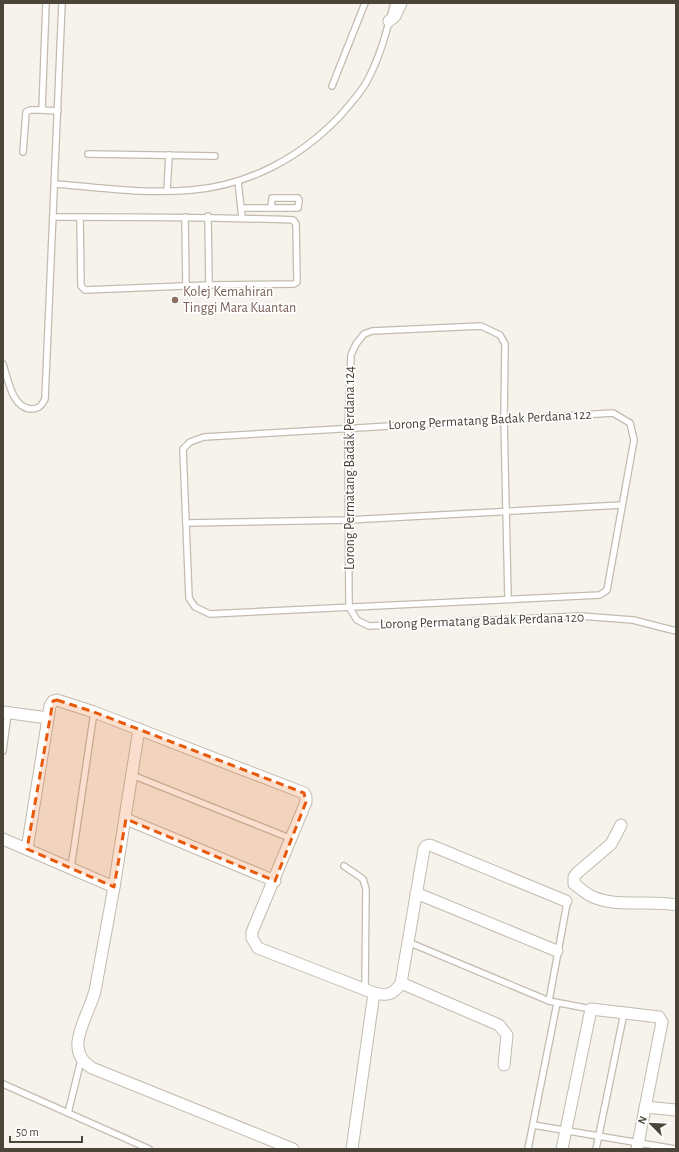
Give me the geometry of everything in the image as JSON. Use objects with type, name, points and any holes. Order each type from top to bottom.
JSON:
[{"type":"street","points":[[389,21],[395,16],[401,3]]},
{"type":"street","points":[[28,849],[50,706],[57,700],[94,712],[304,793],[306,802],[293,839],[252,932],[254,944],[258,948],[369,991],[386,996],[391,995],[401,983],[424,849],[430,845],[566,901]]},
{"type":"street","points":[[6,713],[48,718]]},
{"type":"street","points":[[139,729],[126,819],[95,991],[78,1039],[77,1048],[81,1060],[92,1068],[293,1149]]},
{"type":"street","points":[[126,819],[275,881]]},
{"type":"street","points":[[621,825],[611,844],[577,873],[574,877],[574,884],[588,895],[598,899],[613,902],[676,905]]},
{"type":"street","points":[[3,839],[114,887]]},
{"type":"street","points":[[416,893],[557,951]]},
{"type":"street","points":[[401,983],[500,1025],[507,1035],[504,1065]]},
{"type":"street","points":[[352,1149],[369,991]]},
{"type":"street","points":[[562,1149],[591,1009],[659,1017],[662,1022],[637,1146]]},
{"type":"street","points":[[645,1107],[676,1110]]},
{"type":"lane","points":[[42,110],[46,3]]},
{"type":"lane","points":[[3,364],[14,397],[19,404],[24,408],[31,409],[37,408],[43,404],[45,399],[56,184],[62,3]]},
{"type":"lane","points":[[332,86],[365,3]]},
{"type":"lane","points":[[56,184],[146,191],[208,188],[238,181],[278,165],[297,153],[332,124],[355,99],[366,83],[381,49],[394,3]]},
{"type":"lane","points":[[23,152],[26,112],[30,110],[58,111]]},
{"type":"lane","points":[[88,154],[215,156]]},
{"type":"lane","points":[[167,191],[169,155]]},
{"type":"lane","points":[[238,181],[242,218]]},
{"type":"lane","points":[[241,208],[271,208],[298,208],[299,200],[298,198],[272,198],[271,208]]},
{"type":"lane","points":[[54,217],[208,216],[293,220],[295,221],[297,282],[294,284],[209,285],[85,290],[81,286],[80,217]]},
{"type":"lane","points":[[208,216],[209,285]]},
{"type":"lane","points":[[185,217],[186,286]]},
{"type":"lane","name":"Lorong Permatang Badak Perdana 124","points":[[350,607],[348,429],[351,355],[356,344],[364,334],[372,331],[481,326],[500,335],[505,344],[504,420]]},
{"type":"lane","name":"Lorong Permatang Badak Perdana 122","points":[[612,413],[630,424],[634,440],[607,590],[604,594],[210,614],[195,607],[189,598],[183,449],[190,442],[204,437],[504,420],[612,413]]},
{"type":"lane","points":[[504,420],[508,598]]},
{"type":"lane","points":[[186,523],[348,520],[622,505]]},
{"type":"lane","name":"Lorong Permatang Badak Perdana 120","points":[[350,607],[357,620],[369,626],[580,616],[633,620],[676,631]]},
{"type":"lane","points":[[71,868],[94,712]]},
{"type":"lane","points":[[3,751],[6,713]]},
{"type":"lane","points":[[132,775],[293,839]]},
{"type":"lane","points":[[344,866],[363,879],[366,889],[369,991]]},
{"type":"lane","points":[[549,1001],[567,903],[566,901]]},
{"type":"lane","points":[[408,942],[549,1001],[591,1009]]},
{"type":"lane","points":[[528,1149],[557,1003]]},
{"type":"lane","points":[[596,1149],[624,1013]]},
{"type":"lane","points":[[68,1113],[81,1060]]},
{"type":"lane","points":[[3,1084],[149,1149]]},
{"type":"lane","points":[[533,1125],[599,1136],[637,1146],[675,1149]]},
{"type":"highlighted area","points":[[57,700],[94,712],[304,793],[306,802],[275,881],[126,819],[114,887],[27,849],[53,701]]},
{"type":"place","name":"Kolej Kemahiran Tinggi Mara Kuantan","points":[[175,300]]}]
